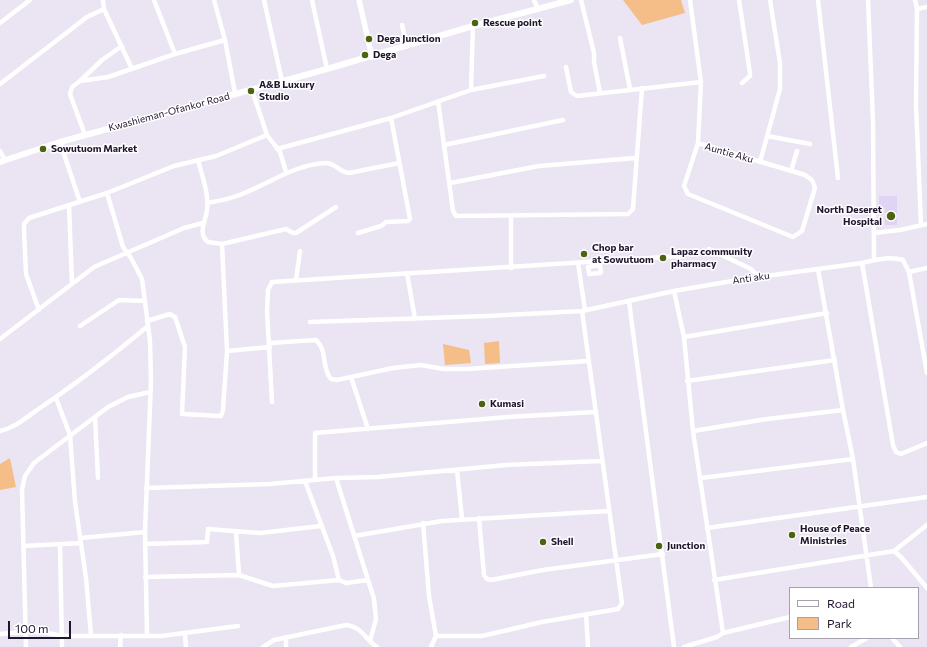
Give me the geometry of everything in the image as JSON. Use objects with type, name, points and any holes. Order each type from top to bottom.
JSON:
[{"type":"main road","name":"Kwashieman-Ofankor Road","points":[[2,161],[60,142],[372,57],[473,26],[570,0]]},
{"type":"street","points":[[0,23],[30,0]]},
{"type":"street","points":[[103,0],[104,9],[132,69]]},
{"type":"street","points":[[154,0],[175,54]]},
{"type":"street","points":[[214,0],[226,40],[235,94]]},
{"type":"street","points":[[264,0],[282,81]]},
{"type":"street","points":[[312,0],[328,69]]},
{"type":"street","points":[[359,0],[372,57]]},
{"type":"street","points":[[534,0],[538,9]]},
{"type":"street","points":[[581,0],[594,53],[594,62],[600,93]]},
{"type":"street","points":[[690,0],[701,82],[698,144]]},
{"type":"street","points":[[739,0],[750,73],[750,76],[742,82]]},
{"type":"street","points":[[760,162],[780,89],[780,63],[770,0]]},
{"type":"street","points":[[818,0],[838,178]]},
{"type":"street","points":[[868,0],[873,120],[874,259],[904,260],[909,272],[927,373]]},
{"type":"street","points":[[915,0],[917,9],[916,105],[921,224]]},
{"type":"street","points":[[917,9],[927,7]]},
{"type":"street","points":[[0,84],[87,17],[104,9]]},
{"type":"street","points":[[402,25],[407,46]]},
{"type":"street","points":[[471,90],[473,26]]},
{"type":"street","points":[[620,38],[630,89]]},
{"type":"street","points":[[80,81],[108,77],[175,54],[226,40]]},
{"type":"street","points":[[85,135],[71,98],[72,87],[102,60],[122,46]]},
{"type":"street","points":[[566,67],[573,94],[577,96],[701,82]]},
{"type":"street","points":[[278,149],[391,118],[471,90],[544,76]]},
{"type":"street","points":[[438,101],[453,211],[456,216],[630,214],[633,210],[635,158],[642,88]]},
{"type":"street","points":[[252,90],[267,135],[278,149],[286,172]]},
{"type":"street","points":[[358,233],[381,226],[386,222],[408,221],[410,219],[391,118]]},
{"type":"street","points":[[444,145],[563,120]]},
{"type":"street","points":[[39,310],[26,274],[24,224],[33,216],[107,193],[174,166],[216,156],[267,135]]},
{"type":"street","points":[[767,136],[810,144]]},
{"type":"street","points":[[60,142],[80,202]]},
{"type":"street","name":"Auntie Aku","points":[[698,144],[791,170],[805,175],[812,180],[814,188],[802,231],[794,237],[688,194],[684,186],[698,144]]},
{"type":"street","points":[[0,151],[2,161]]},
{"type":"street","points":[[791,170],[797,151]]},
{"type":"street","points":[[450,183],[539,166],[635,158]]},
{"type":"street","points":[[198,160],[207,203],[207,211],[203,223],[203,234],[206,241],[222,244],[286,228],[292,233],[296,233],[336,207]]},
{"type":"street","points":[[207,203],[227,200],[243,194],[286,172],[324,163],[331,163],[342,172],[349,173],[399,163]]},
{"type":"street","points":[[107,193],[120,239],[126,253],[131,258],[142,278],[148,323],[151,357],[145,532],[147,635]]},
{"type":"street","points":[[69,205],[72,284]]},
{"type":"street","points":[[511,216],[511,268]]},
{"type":"street","points":[[0,339],[94,268],[193,224],[203,223]]},
{"type":"street","points":[[874,232],[900,230],[921,224],[927,224]]},
{"type":"street","points":[[0,431],[12,427],[96,369],[148,323],[170,314],[175,317],[185,347],[181,410],[183,415],[218,417],[223,414],[227,351],[222,244]]},
{"type":"street","points":[[709,249],[751,269],[759,277]]},
{"type":"street","points":[[296,280],[300,251]]},
{"type":"street","points":[[272,402],[267,311],[269,286],[272,282],[681,256]]},
{"type":"street","name":"Anti aku","points":[[310,322],[415,319],[584,310],[674,291],[759,277],[862,263],[874,259]]},
{"type":"street","points":[[436,636],[482,636],[586,614],[618,609],[621,607],[622,603],[601,461],[578,263]]},
{"type":"street","points":[[862,263],[893,445],[896,452],[901,454],[927,443]]},
{"type":"street","points":[[909,272],[927,268]]},
{"type":"street","points":[[818,269],[853,459],[865,556],[871,587]]},
{"type":"street","points":[[407,273],[415,319]]},
{"type":"street","points":[[674,291],[684,337],[687,382],[693,431],[723,633]]},
{"type":"street","points":[[80,326],[119,300],[145,301]]},
{"type":"street","points":[[629,301],[674,647]]},
{"type":"street","points":[[684,337],[827,313]]},
{"type":"street","points":[[227,351],[316,340],[323,348],[327,374],[331,379],[337,380],[392,368],[421,364],[444,368],[467,369],[589,361]]},
{"type":"street","points":[[687,382],[835,360]]},
{"type":"street","points":[[352,377],[368,429]]},
{"type":"street","points":[[26,647],[22,490],[25,476],[34,463],[116,402],[150,392]]},
{"type":"street","points":[[56,398],[70,435],[75,502],[90,635]]},
{"type":"street","points":[[693,431],[768,419],[843,410]]},
{"type":"street","points":[[315,480],[315,433],[334,430],[340,431],[508,417],[595,412]]},
{"type":"street","points":[[95,417],[98,478]]},
{"type":"street","points":[[700,478],[853,459]]},
{"type":"street","points":[[146,488],[378,477],[506,465],[601,461]]},
{"type":"street","points":[[457,470],[462,519]]},
{"type":"street","points":[[336,478],[368,580],[376,612],[376,619],[370,641]]},
{"type":"street","points":[[305,481],[333,556],[339,580]]},
{"type":"street","points":[[707,528],[927,497]]},
{"type":"street","points":[[354,536],[423,523],[462,519],[608,511]]},
{"type":"street","points":[[480,518],[484,575],[487,579],[663,554]]},
{"type":"street","points":[[423,523],[429,596],[436,636],[430,647]]},
{"type":"street","points":[[714,580],[894,551],[927,525]]},
{"type":"street","points":[[145,544],[207,542],[208,529],[260,533],[321,526]]},
{"type":"street","points":[[24,546],[60,544],[145,532]]},
{"type":"street","points":[[236,532],[239,575]]},
{"type":"street","points":[[60,544],[62,647]]},
{"type":"street","points":[[894,551],[926,586]]},
{"type":"street","points":[[146,577],[239,575],[273,586],[339,580],[346,583],[368,580]]},
{"type":"street","points":[[586,614],[588,647]]},
{"type":"street","points":[[684,647],[723,633],[789,616]]},
{"type":"street","points":[[0,634],[26,632],[51,633],[62,636],[185,634],[238,626]]},
{"type":"street","points":[[263,647],[274,640],[286,637],[353,626],[377,647]]},
{"type":"street","points":[[185,634],[186,647]]},
{"type":"street","points":[[120,647],[121,635]]},
{"type":"street","points":[[286,637],[286,647]]},
{"type":"street","points":[[851,647],[865,639]]},
{"type":"street","points":[[893,639],[900,647]]},
{"type":"shaded area","name":"North Deseret Hospital","points":[[879,196],[897,196],[897,225],[885,225],[885,208],[879,207]]},
{"type":"green space","points":[[623,0],[681,0],[685,13],[642,25]]},
{"type":"green space","points":[[499,341],[500,363],[485,364],[484,343]]},
{"type":"green space","points":[[443,344],[469,350],[471,363],[445,365]]},
{"type":"green space","points":[[10,458],[16,487],[0,490],[0,464]]},
{"type":"place","name":"Rescue point","points":[[475,23]]},
{"type":"place","name":"Dega Junction","points":[[369,39]]},
{"type":"place","name":"Dega","points":[[365,55]]},
{"type":"place","name":"A&B Luxury Studio","points":[[251,91]]},
{"type":"place","name":"Sowutuom Market","points":[[43,149]]},
{"type":"place","name":"North Deseret Hospital","points":[[891,216]]},
{"type":"place","name":"Chop bar at Sowutuom","points":[[584,254]]},
{"type":"place","name":"Lapaz community pharmacy","points":[[663,258]]},
{"type":"place","name":"Kumasi","points":[[482,404]]},
{"type":"place","name":"House of Peace Ministries","points":[[792,535]]},
{"type":"place","name":"Shell","points":[[543,542]]},
{"type":"place","name":"Junction","points":[[659,546]]}]
